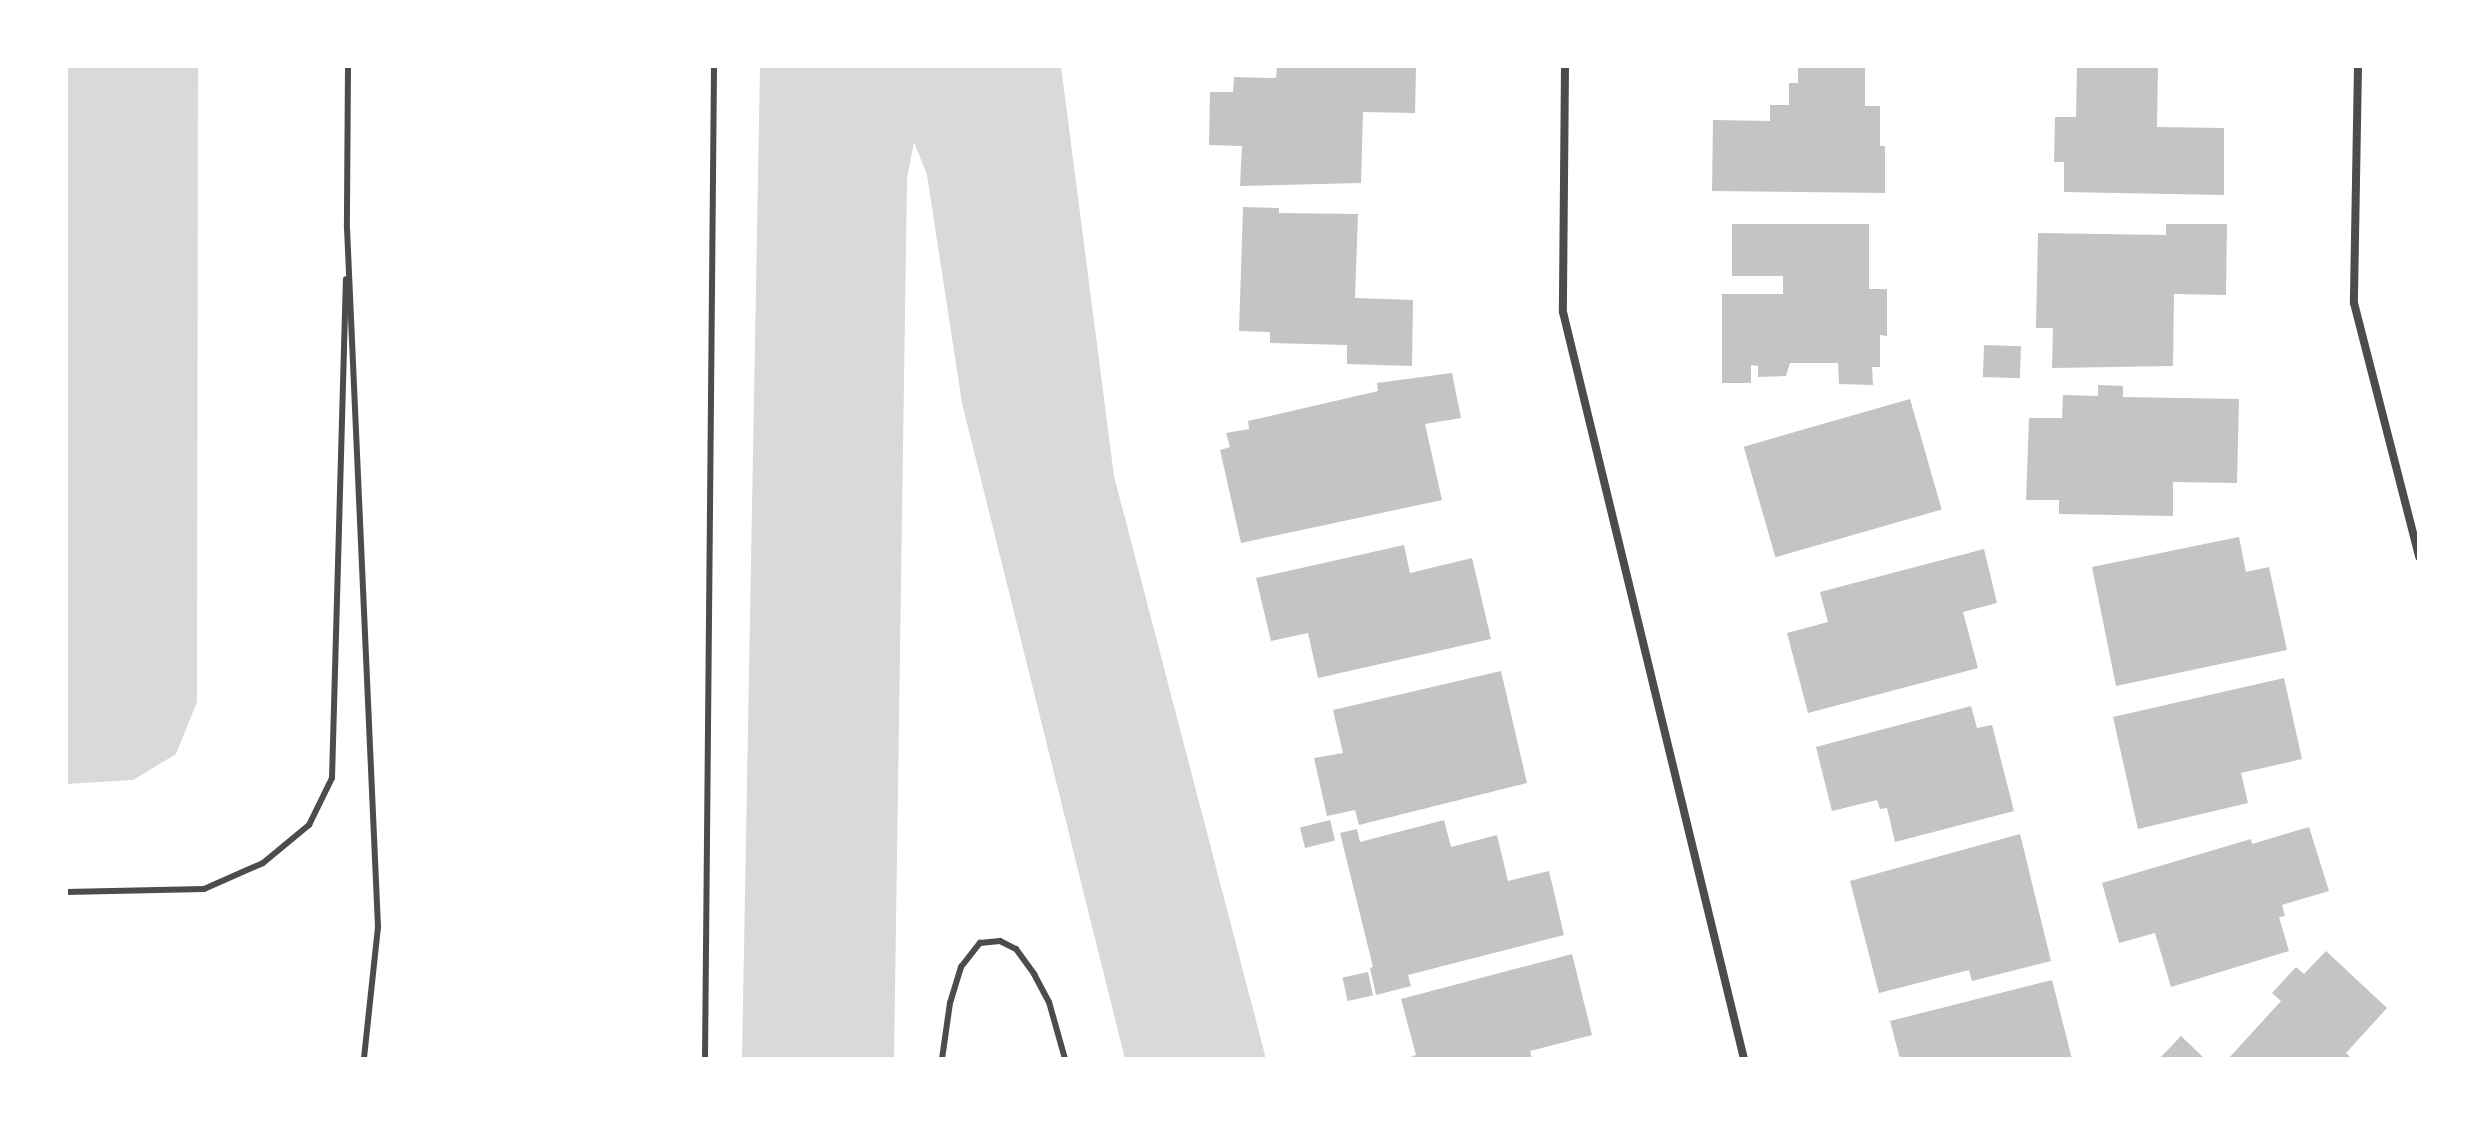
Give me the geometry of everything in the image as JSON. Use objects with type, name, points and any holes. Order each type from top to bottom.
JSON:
[{"type":"street","points":[[1565,66],[1563,312],[1744,1059]]},
{"type":"street","points":[[2358,66],[2354,303],[2419,557]]},
{"type":"lane","points":[[66,892],[204,889],[263,863],[309,825],[332,778],[347,228],[348,66]]},
{"type":"lane","points":[[705,1059],[714,66]]},
{"type":"lane","points":[[347,228],[378,927],[364,1059]]},
{"type":"lane","points":[[942,1059],[950,1003],[961,967],[980,943],[1000,941],[1016,949],[1034,974],[1049,1002],[1065,1059]]},
{"type":"shaded area","points":[[66,66],[198,66],[197,702],[176,754],[133,780],[66,784]]},
{"type":"shaded area","points":[[760,66],[1061,66],[1114,476],[1266,1059],[1125,1059],[962,403],[927,175],[914,142],[907,178],[894,1059],[742,1059]]},
{"type":"building","points":[[1277,66],[1416,66],[1415,113],[1363,112],[1361,183],[1240,186],[1242,146],[1209,145],[1210,92],[1233,92],[1234,77],[1276,78]]},
{"type":"building","points":[[1798,66],[1865,66],[1865,106],[1880,106],[1880,146],[1885,146],[1885,193],[1712,191],[1713,120],[1770,121],[1770,105],[1789,105],[1789,83],[1798,83]]},
{"type":"building","points":[[2077,66],[2158,66],[2157,127],[2224,128],[2224,195],[2064,192],[2064,162],[2054,162],[2055,117],[2076,117]]},
{"type":"building","points":[[1243,207],[1279,208],[1279,213],[1358,214],[1355,298],[1413,300],[1412,366],[1347,364],[1347,345],[1270,343],[1270,332],[1239,331]]},
{"type":"building","points":[[1732,224],[1869,224],[1869,289],[1887,289],[1887,336],[1880,335],[1880,367],[1872,367],[1873,385],[1839,384],[1838,363],[1790,363],[1786,376],[1758,377],[1758,366],[1751,365],[1751,383],[1722,383],[1722,294],[1783,294],[1783,276],[1732,276]]},
{"type":"building","points":[[2166,224],[2227,224],[2226,295],[2174,294],[2173,366],[2052,368],[2053,328],[2036,328],[2038,233],[2166,235]]},
{"type":"building","points":[[1984,345],[2021,346],[2020,378],[1983,377]]},
{"type":"building","points":[[1452,373],[1461,418],[1425,424],[1442,500],[1241,543],[1220,450],[1230,447],[1226,433],[1249,429],[1248,421],[1378,391],[1377,383]]},
{"type":"building","points":[[2098,385],[2123,386],[2123,397],[2239,399],[2237,483],[2173,482],[2173,516],[2059,514],[2059,500],[2026,500],[2029,418],[2062,418],[2063,395],[2098,396]]},
{"type":"building","points":[[1910,399],[1942,510],[1775,557],[1744,447]]},
{"type":"building","points":[[2239,537],[2246,572],[2269,567],[2287,650],[2116,686],[2092,567]]},
{"type":"building","points":[[1404,545],[1410,573],[1472,558],[1491,639],[1318,678],[1308,633],[1271,641],[1256,578]]},
{"type":"building","points":[[1984,549],[1997,603],[1963,612],[1978,668],[1808,713],[1787,633],[1828,622],[1820,592]]},
{"type":"building","points":[[1501,671],[1527,783],[1359,825],[1355,810],[1327,816],[1314,758],[1343,753],[1333,710]]},
{"type":"building","points":[[2284,678],[2302,759],[2241,773],[2248,803],[2138,829],[2113,717]]},
{"type":"building","points":[[1971,706],[1977,728],[1992,725],[2014,811],[1895,842],[1887,808],[1880,809],[1877,800],[1832,811],[1816,747]]},
{"type":"building","points":[[1330,820],[1335,840],[1305,848],[1300,827]]},
{"type":"building","points":[[1444,820],[1451,847],[1497,835],[1508,881],[1549,871],[1564,935],[1408,975],[1411,986],[1376,995],[1370,968],[1373,967],[1340,833],[1357,829],[1360,842]]},
{"type":"building","points":[[2309,827],[2329,891],[2282,905],[2285,916],[2279,917],[2289,951],[2171,987],[2155,933],[2119,943],[2102,883],[2251,839],[2252,844]]},
{"type":"building","points":[[2020,834],[2051,961],[1972,981],[1969,970],[1879,993],[1850,881]]},
{"type":"building","points":[[2326,951],[2387,1008],[2346,1053],[2352,1059],[2228,1059],[2281,1001],[2272,993],[2296,967],[2304,974]]},
{"type":"building","points":[[1572,954],[1592,1035],[1530,1051],[1532,1059],[1405,1059],[1416,1055],[1401,999]]},
{"type":"building","points":[[1368,972],[1373,995],[1348,1001],[1343,977]]},
{"type":"building","points":[[2052,980],[2072,1059],[1900,1059],[1890,1021]]},
{"type":"building","points":[[2181,1036],[2205,1059],[2159,1059]]}]
